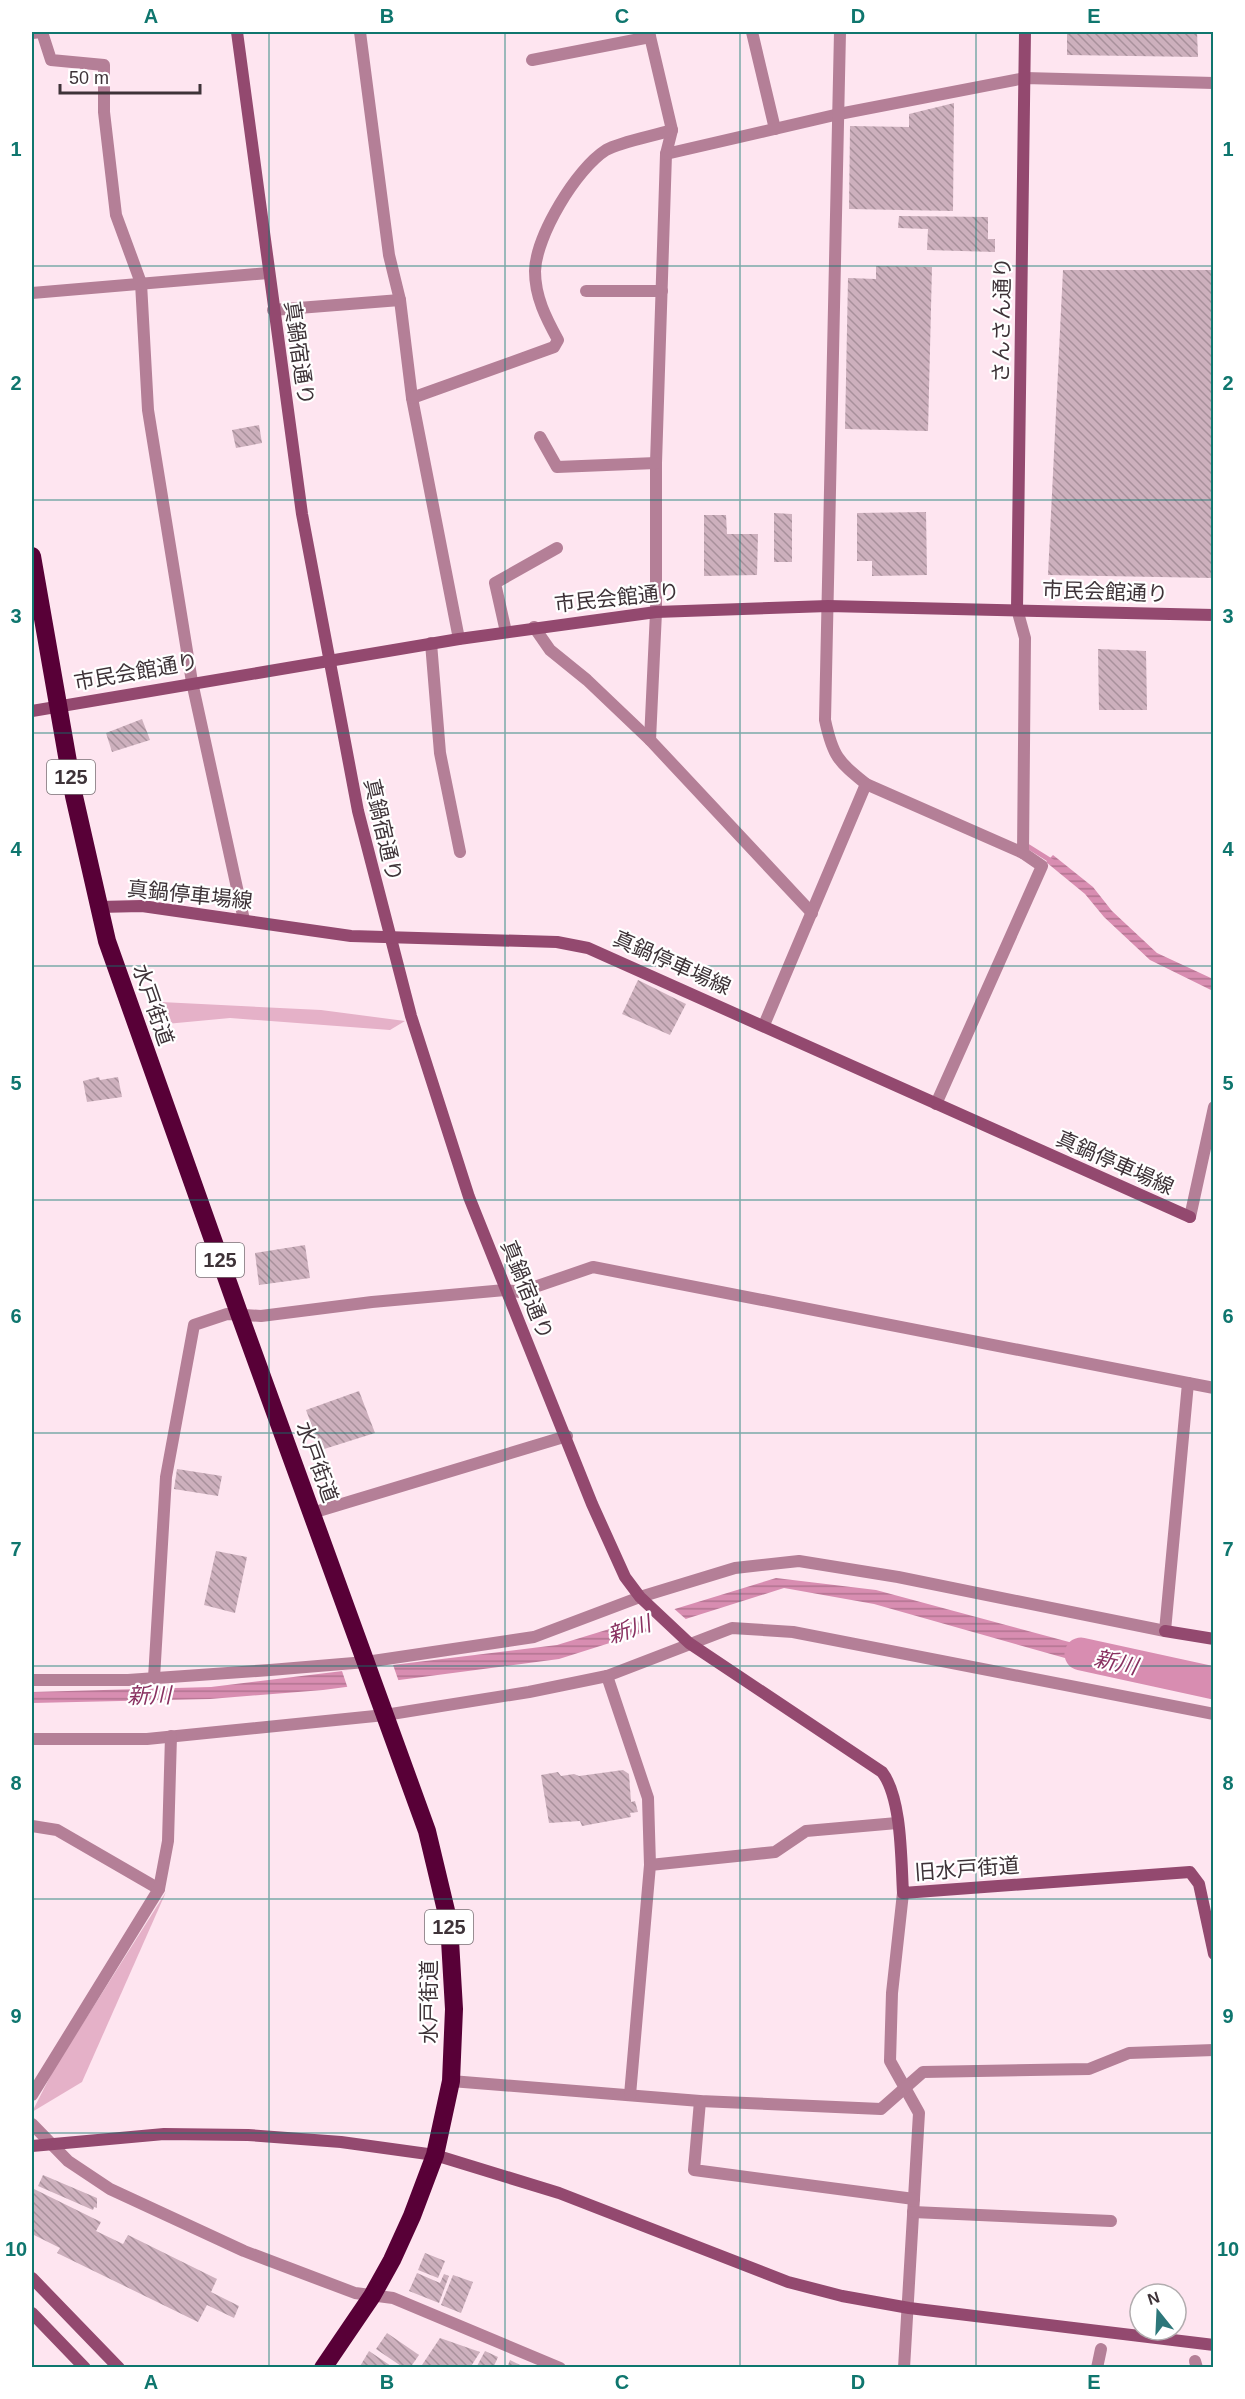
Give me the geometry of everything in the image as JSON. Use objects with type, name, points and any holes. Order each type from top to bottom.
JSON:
[{"type":"highway","name":"水戸街道","points":[[32,556],[57,705],[98,907],[133,1018],[427,1832],[448,1923],[454,2009],[451,2081],[435,2155],[412,2216],[372,2296],[323,2367]]},
{"type":"street","points":[[32,33],[42,32],[51,60],[104,65],[104,112],[116,215],[141,283],[148,410],[192,682],[244,920]]},
{"type":"street","name":"真鍋宿通り","points":[[237,32],[302,514],[358,811],[389,938],[432,1086],[505,1290],[567,1436],[610,1546],[626,1577],[640,1597]]},
{"type":"street","points":[[360,32],[389,255],[400,300],[412,398],[459,639]]},
{"type":"street","points":[[752,32],[775,129]]},
{"type":"street","points":[[840,32],[825,720],[829,742],[838,760],[866,784],[1023,853],[1042,867],[936,1104]]},
{"type":"street","name":"さんさん通り","points":[[1017,609],[1025,32]]},
{"type":"street","points":[[532,60],[650,34],[672,130],[666,154],[656,463],[656,612],[650,740]]},
{"type":"street","points":[[666,154],[839,114],[1025,78],[1214,83]]},
{"type":"street","points":[[412,398],[554,347],[558,340],[540,307],[535,270],[543,238],[563,198],[579,177],[606,150],[672,130]]},
{"type":"street","points":[[32,293],[268,273]]},
{"type":"street","points":[[586,291],[662,291]]},
{"type":"street","points":[[273,310],[400,300]]},
{"type":"street","points":[[540,437],[557,467],[656,463]]},
{"type":"street","points":[[506,632],[495,583],[556,548]]},
{"type":"street","name":"市民会館通り","points":[[32,711],[431,643],[656,612],[828,606],[1214,615]]},
{"type":"street","points":[[1017,609],[1026,638],[1023,853]]},
{"type":"street","points":[[534,627],[550,650],[587,680],[650,740],[812,913]]},
{"type":"street","points":[[431,643],[440,753],[460,852]]},
{"type":"street","points":[[764,1025],[866,784]]},
{"type":"street","name":"真鍋停車場線","points":[[98,907],[142,906],[351,936],[557,942],[588,948],[1190,1217],[1214,1107]]},
{"type":"street","points":[[154,1678],[166,1477],[194,1325],[227,1314],[261,1316],[372,1302],[505,1290],[520,1292],[593,1267],[1214,1388]]},
{"type":"street","points":[[1165,1631],[1188,1383]]},
{"type":"street","points":[[312,1513],[567,1436]]},
{"type":"street","points":[[32,1680],[154,1678],[367,1664],[534,1636],[640,1597],[735,1568],[799,1561],[898,1577],[1214,1639]]},
{"type":"street","name":"旧水戸街道","points":[[640,1597],[684,1639],[882,1772],[890,1785],[897,1823],[903,1893],[1190,1872],[1199,1884],[1214,1954]]},
{"type":"street","points":[[32,1739],[147,1739],[529,1692],[607,1676],[684,1639],[732,1628],[793,1632],[1214,1714]]},
{"type":"street","points":[[607,1676],[648,1798],[650,1865],[630,2095]]},
{"type":"street","points":[[32,2095],[159,1889],[168,1842],[171,1736]]},
{"type":"street","points":[[650,1865],[775,1852],[806,1831],[897,1823]]},
{"type":"street","points":[[32,1826],[57,1830],[159,1889]]},
{"type":"street","points":[[903,1893],[892,1993],[890,2061],[904,2090],[919,2113],[904,2367]]},
{"type":"street","points":[[451,2081],[700,2101],[881,2109],[923,2072],[1089,2069],[1129,2053],[1214,2050]]},
{"type":"street","points":[[700,2101],[694,2170],[914,2205],[1111,2221]]},
{"type":"street","points":[[32,2124],[68,2161],[110,2188],[244,2251],[355,2293],[393,2298],[560,2367]]},
{"type":"street","points":[[32,2146],[52,2142],[164,2134],[248,2135],[341,2142],[435,2155],[558,2193],[788,2282],[909,2308],[1214,2345]]},
{"type":"street","points":[[32,2278],[119,2367]]},
{"type":"street","points":[[32,2313],[85,2367]]},
{"type":"street","points":[[1097,2367],[1101,2349]]},
{"type":"shaded area","points":[[161,1002],[321,1010],[405,1021],[390,1030],[230,1018],[166,1024]]},
{"type":"shaded area","points":[[166,1892],[82,2082],[32,2112],[54,2069]]},
{"type":"water","points":[[1053,855],[1093,887],[1112,911],[1157,953],[1213,979],[1213,991],[1150,960],[1104,917],[1085,894],[1046,862]]},
{"type":"water","name":"新川","points":[[776,1578],[876,1590],[1125,1657],[1125,1678],[1065,1658],[874,1604],[784,1588],[559,1659],[323,1690],[210,1699],[32,1703],[32,1692],[211,1687],[557,1645]]},
{"type":"water","points":[[1131,1659],[1213,1673],[1213,1696],[1130,1680]]},
{"type":"pier","points":[[671,1606],[688,1621],[650,1633],[635,1618]]},
{"type":"pier","points":[[392,1662],[399,1682],[348,1689],[342,1671]]},
{"type":"building","points":[[1067,32],[1197,32],[1198,57],[1067,55]]},
{"type":"building","points":[[954,103],[953,211],[849,209],[850,126],[909,127],[909,114]]},
{"type":"building","points":[[899,216],[988,217],[988,239],[995,239],[995,252],[927,250],[928,229],[898,228]]},
{"type":"building","points":[[876,266],[932,267],[928,431],[845,429],[848,278],[876,279]]},
{"type":"building","points":[[1063,270],[1214,270],[1214,578],[1048,575]]},
{"type":"building","points":[[259,425],[262,443],[236,448],[232,430]]},
{"type":"building","points":[[926,512],[927,575],[872,576],[872,561],[857,561],[857,513]]},
{"type":"building","points":[[774,513],[792,514],[792,562],[774,562]]},
{"type":"building","points":[[704,515],[726,515],[727,534],[758,534],[757,575],[704,576]]},
{"type":"building","points":[[1098,649],[1146,651],[1147,710],[1099,710]]},
{"type":"building","points":[[142,719],[150,740],[112,752],[106,733]]},
{"type":"building","points":[[638,980],[686,1004],[670,1035],[622,1014]]},
{"type":"building","points":[[99,1077],[100,1080],[118,1077],[122,1097],[87,1102],[83,1081]]},
{"type":"building","points":[[305,1245],[310,1278],[259,1285],[255,1253]]},
{"type":"building","points":[[359,1391],[375,1433],[321,1450],[306,1410]]},
{"type":"building","points":[[177,1469],[222,1476],[218,1496],[174,1489]]},
{"type":"building","points":[[216,1551],[247,1557],[235,1613],[204,1605]]},
{"type":"building","points":[[623,1770],[629,1774],[631,1802],[635,1801],[638,1812],[630,1813],[631,1817],[582,1826],[580,1821],[549,1823],[541,1775],[558,1772],[561,1776],[574,1774],[579,1776]]},
{"type":"building","points":[[43,2175],[97,2198],[97,2208],[94,2207],[93,2210],[38,2186]]},
{"type":"building","points":[[34,2189],[101,2222],[96,2231],[123,2244],[128,2235],[217,2279],[211,2292],[239,2306],[234,2318],[207,2305],[198,2322],[57,2253],[60,2248],[32,2234]]},
{"type":"building","points":[[425,2253],[445,2261],[438,2278],[418,2270]]},
{"type":"building","points":[[417,2273],[440,2283],[444,2274],[449,2276],[439,2303],[409,2291]]},
{"type":"building","points":[[453,2275],[473,2282],[461,2313],[441,2305]]},
{"type":"building","points":[[387,2333],[419,2355],[410,2368],[404,2368],[376,2349]]},
{"type":"building","points":[[440,2338],[480,2352],[470,2368],[420,2368]]},
{"type":"building","points":[[369,2351],[394,2368],[359,2368]]},
{"type":"building","points":[[485,2351],[498,2357],[493,2368],[476,2368]]},
{"type":"building","points":[[510,2360],[526,2368],[507,2368]]},
{"type":"waterway","points":[[1029,847],[1053,862]]},
{"type":"waterway","name":"新川","points":[[1081,1654],[1214,1683]]}]
